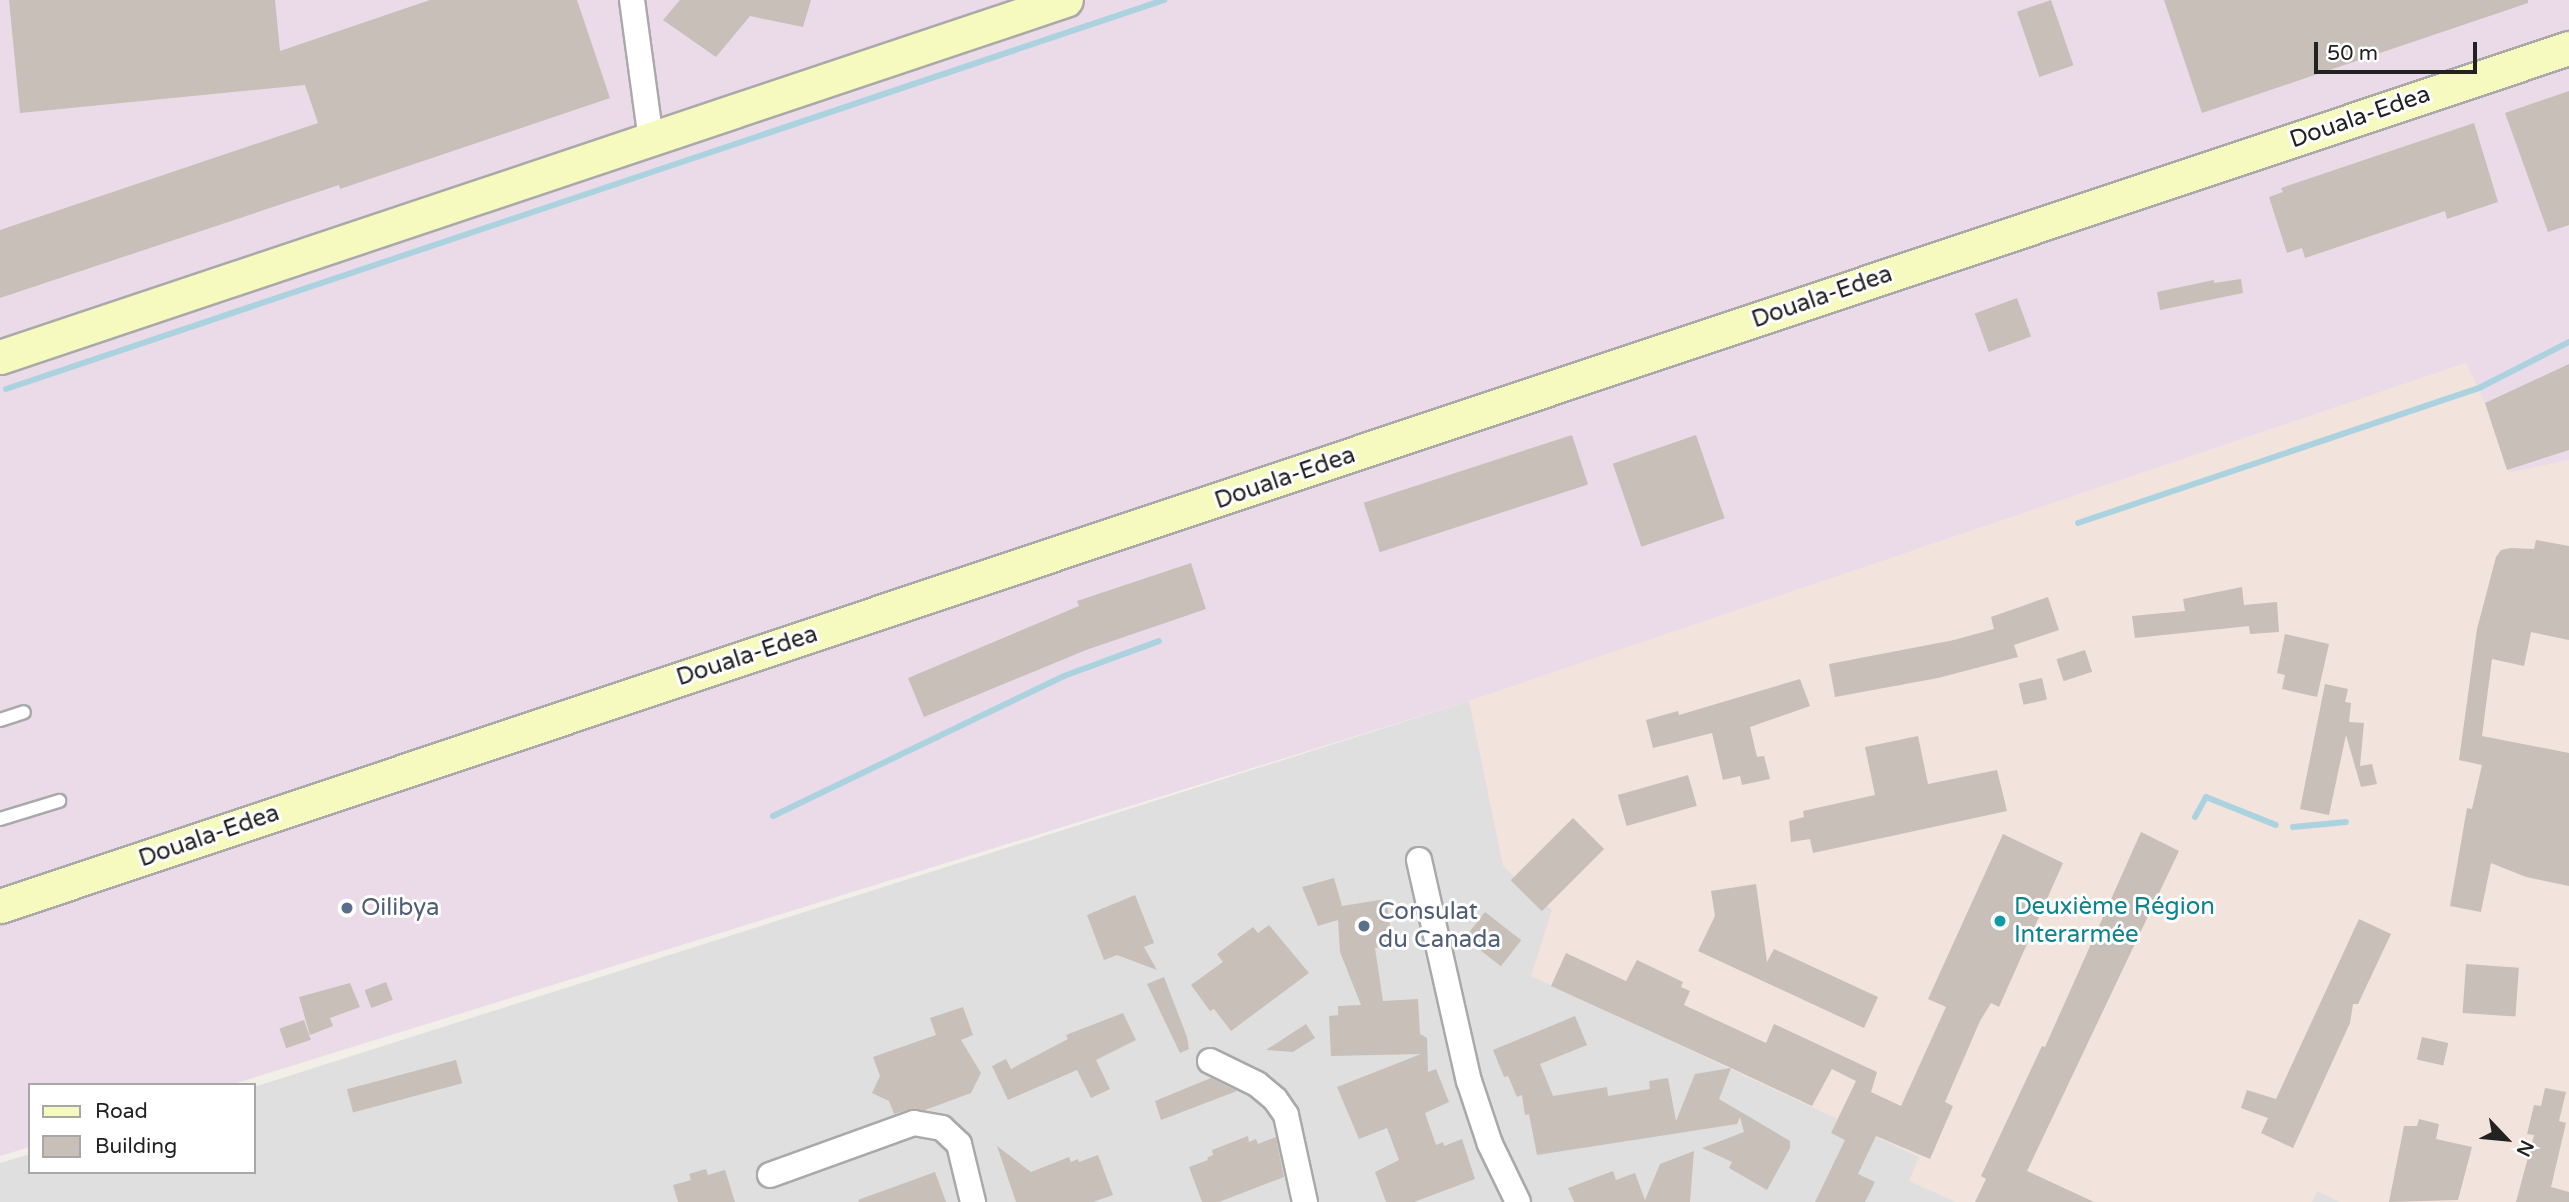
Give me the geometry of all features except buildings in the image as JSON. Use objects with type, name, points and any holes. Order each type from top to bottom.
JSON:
[{"type":"main road","points":[[0,357],[1066,0]]},
{"type":"main road","name":"Douala-Edea","points":[[0,906],[2569,48]]},
{"type":"street","points":[[632,0],[651,140]]},
{"type":"street","points":[[1419,860],[1469,1081],[1490,1144],[1518,1202]]},
{"type":"street","points":[[1210,1061],[1257,1084],[1275,1099],[1286,1115],[1305,1202]]},
{"type":"street","points":[[770,1175],[914,1123],[942,1128],[960,1143],[974,1202]]},
{"type":"lane","points":[[0,720],[24,712]]},
{"type":"lane","points":[[0,819],[59,801]]},
{"type":"shaded area","points":[[0,0],[2569,0],[2569,460],[2509,473],[2466,363],[1469,701],[236,1083],[28,1083],[28,1148],[0,1156]]},
{"type":"shaded area","points":[[2466,363],[2508,473],[2569,460],[2569,1202],[0,1202],[0,1163],[28,1155],[28,1174],[256,1174],[256,1086],[1469,701]]},
{"type":"shaded area","points":[[2466,363],[2485,403],[2508,473],[2569,460],[2569,1202],[2340,1202],[2317,1191],[2312,1202],[1956,1202],[1909,1181],[1919,1157],[1531,976],[1552,910],[1503,866],[1469,701]]},
{"type":"waterway","points":[[6,389],[1164,0]]},
{"type":"waterway","points":[[2078,523],[2481,387],[2569,342]]},
{"type":"waterway","points":[[773,816],[1064,676],[1159,641]]},
{"type":"waterway","points":[[2195,817],[2206,797],[2276,825]]},
{"type":"waterway","points":[[2293,827],[2346,822]]},
{"type":"place","name":"Oilibya","points":[[347,908]]},
{"type":"place","name":"Deuxième Région Interarmée","points":[[2000,921]]},
{"type":"place","name":"Consulat du Canada","points":[[1364,926]]}]
